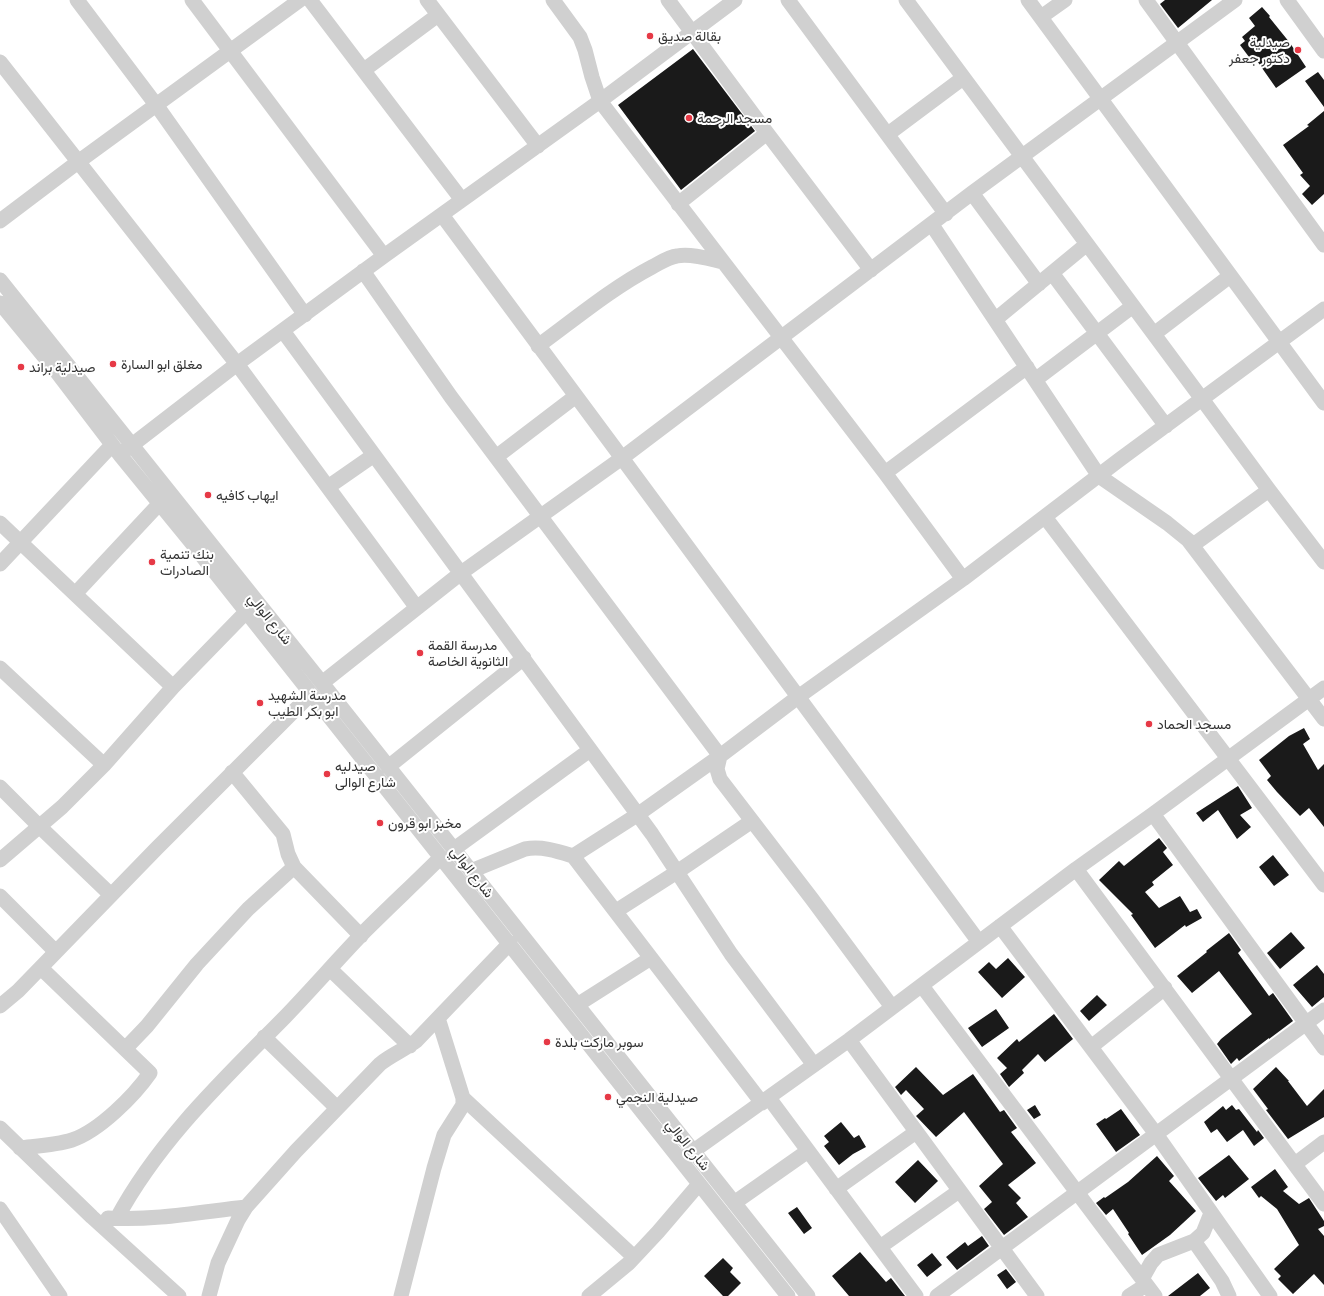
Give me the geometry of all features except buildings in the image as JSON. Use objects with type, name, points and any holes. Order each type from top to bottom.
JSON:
[{"type":"street","points":[[77,0],[157,106],[305,315]]},
{"type":"street","points":[[192,0],[384,256]]},
{"type":"street","points":[[0,221],[78,162],[157,106],[300,0]]},
{"type":"street","points":[[310,0],[462,200]]},
{"type":"street","points":[[427,0],[538,146]]},
{"type":"street","points":[[553,0],[580,37],[600,101],[963,579]]},
{"type":"street","points":[[668,0],[871,270]]},
{"type":"street","points":[[0,564],[20,542],[121,448],[305,315],[363,271],[600,101],[735,0]]},
{"type":"street","points":[[788,0],[946,214]]},
{"type":"street","points":[[906,0],[1324,562]]},
{"type":"street","points":[[1028,0],[1102,98],[1230,276],[1324,403]]},
{"type":"street","points":[[1041,17],[1065,0]]},
{"type":"street","points":[[1146,0],[1324,244]]},
{"type":"street","points":[[322,683],[461,574],[622,458],[972,193],[1235,0]]},
{"type":"street","points":[[1287,0],[1324,51]]},
{"type":"street","points":[[364,70],[438,15]]},
{"type":"street","points":[[0,62],[237,364],[417,608]]},
{"type":"street","points":[[888,134],[963,78]]},
{"type":"street","points":[[678,204],[767,133]]},
{"type":"street","points":[[972,193],[1039,284]]},
{"type":"street","points":[[442,215],[979,942]]},
{"type":"street","points":[[932,224],[1100,476],[1182,534],[1193,545],[1324,719]]},
{"type":"street","points":[[996,320],[1086,244]]},
{"type":"street","points":[[538,346],[639,274],[670,258],[678,255],[707,258],[723,262]]},
{"type":"street","points":[[363,271],[451,397],[720,756],[717,769],[720,779],[892,1007]]},
{"type":"street","points":[[1052,273],[1166,426]]},
{"type":"street","points":[[1154,334],[1230,276]]},
{"type":"street","name":"شارع الوالي","points":[[0,280],[160,503],[311,694],[448,853],[471,871],[577,1005],[687,1156],[700,1184],[788,1296]]},
{"type":"street","name":"شارع الوالي","points":[[0,303],[121,448],[322,683],[388,767],[510,943],[687,1156],[734,1203],[808,1296]]},
{"type":"street","points":[[1036,380],[1133,306]]},
{"type":"street","points":[[573,856],[638,815],[720,756],[798,697],[963,579],[1324,309]]},
{"type":"street","points":[[283,331],[638,815],[731,954],[814,1065]]},
{"type":"street","points":[[884,473],[1027,367]]},
{"type":"street","points":[[496,457],[576,396]]},
{"type":"street","points":[[328,488],[374,455]]},
{"type":"street","points":[[1193,545],[1269,490]]},
{"type":"street","points":[[75,594],[160,503]]},
{"type":"street","points":[[1045,517],[1324,885]]},
{"type":"street","points":[[0,523],[173,687]]},
{"type":"street","points":[[0,860],[40,827],[104,765],[173,687],[246,612]]},
{"type":"street","points":[[388,767],[524,658]]},
{"type":"street","points":[[0,668],[104,765]]},
{"type":"street","points":[[687,1156],[849,1040],[1076,869],[1324,688]]},
{"type":"street","points":[[0,1006],[18,991],[232,772],[311,694]]},
{"type":"street","points":[[117,1218],[131,1193],[171,1137],[225,1076],[361,936],[448,853],[590,750]]},
{"type":"street","points":[[232,772],[283,834],[288,854],[294,867],[361,936]]},
{"type":"street","points":[[0,787],[111,895]]},
{"type":"street","points":[[1153,814],[1324,1048]]},
{"type":"street","points":[[616,912],[752,821]]},
{"type":"street","points":[[471,871],[525,849],[552,849],[573,856],[651,958],[808,1151],[916,1296]]},
{"type":"street","points":[[125,1049],[151,1021],[197,964],[248,909],[294,867]]},
{"type":"street","points":[[1076,869],[1324,1204]]},
{"type":"street","points":[[0,896],[56,952]]},
{"type":"street","points":[[1000,926],[1156,1134],[1270,1296]]},
{"type":"street","points":[[209,1296],[218,1263],[238,1220],[246,1207],[296,1151],[380,1064],[391,1055],[410,1046],[416,1041],[510,943]]},
{"type":"street","points":[[577,1005],[651,958]]},
{"type":"street","points":[[20,1148],[72,1140],[96,1127],[112,1115],[150,1073],[40,968]]},
{"type":"street","points":[[330,969],[410,1046]]},
{"type":"street","points":[[922,986],[1148,1286]]},
{"type":"street","points":[[1091,1047],[1165,988]]},
{"type":"street","points":[[937,1296],[1324,1010]]},
{"type":"street","points":[[401,1296],[444,1135],[463,1105],[463,1098],[438,1018]]},
{"type":"street","points":[[264,1037],[337,1108]]},
{"type":"street","points":[[849,1040],[1037,1296]]},
{"type":"street","points":[[463,1098],[634,1257]]},
{"type":"street","points":[[0,1128],[92,1217],[179,1296]]},
{"type":"street","points":[[836,1189],[916,1132]]},
{"type":"street","points":[[1295,1164],[1324,1142]]},
{"type":"street","points":[[734,1203],[808,1151]]},
{"type":"street","points":[[589,1296],[634,1257],[700,1184]]},
{"type":"street","points":[[880,1247],[959,1191]]},
{"type":"street","points":[[92,1217],[125,1219],[172,1216],[246,1207]]},
{"type":"street","points":[[0,1209],[60,1296]]},
{"type":"street","points":[[1148,1286],[1151,1263],[1158,1255],[1194,1241],[1203,1233],[1211,1213]]},
{"type":"street","points":[[1194,1241],[1222,1281],[1229,1296]]},
{"type":"street","points":[[1129,1296],[1148,1286]]},
{"type":"place","name":"بقالة صديق","points":[[650,36]]},
{"type":"place","name":"صيدلية دكتور جعفر","points":[[1298,50]]},
{"type":"place","name":"مسجد الرحمة","points":[[689,118]]},
{"type":"place","name":"مغلق ابو السارة","points":[[113,364]]},
{"type":"place","name":"صيدلية براند","points":[[21,367]]},
{"type":"place","name":"ايهاب كافيه","points":[[208,495]]},
{"type":"place","name":"بنك تنمية الصادرات","points":[[152,562]]},
{"type":"place","name":"مدرسة القمة الثانوية الخاصة","points":[[420,653]]},
{"type":"place","name":"مدرسة الشهيد ابو بكر الطيب","points":[[260,703]]},
{"type":"place","name":"مسجد الحماد","points":[[1149,724]]},
{"type":"place","name":"صيدليه شارع الوالى","points":[[327,774]]},
{"type":"place","name":"مخبز ابو قرون","points":[[380,823]]},
{"type":"place","name":"سوبر ماركت بلدة","points":[[547,1042]]},
{"type":"place","name":"صيدلية النجمي","points":[[608,1097]]}]
